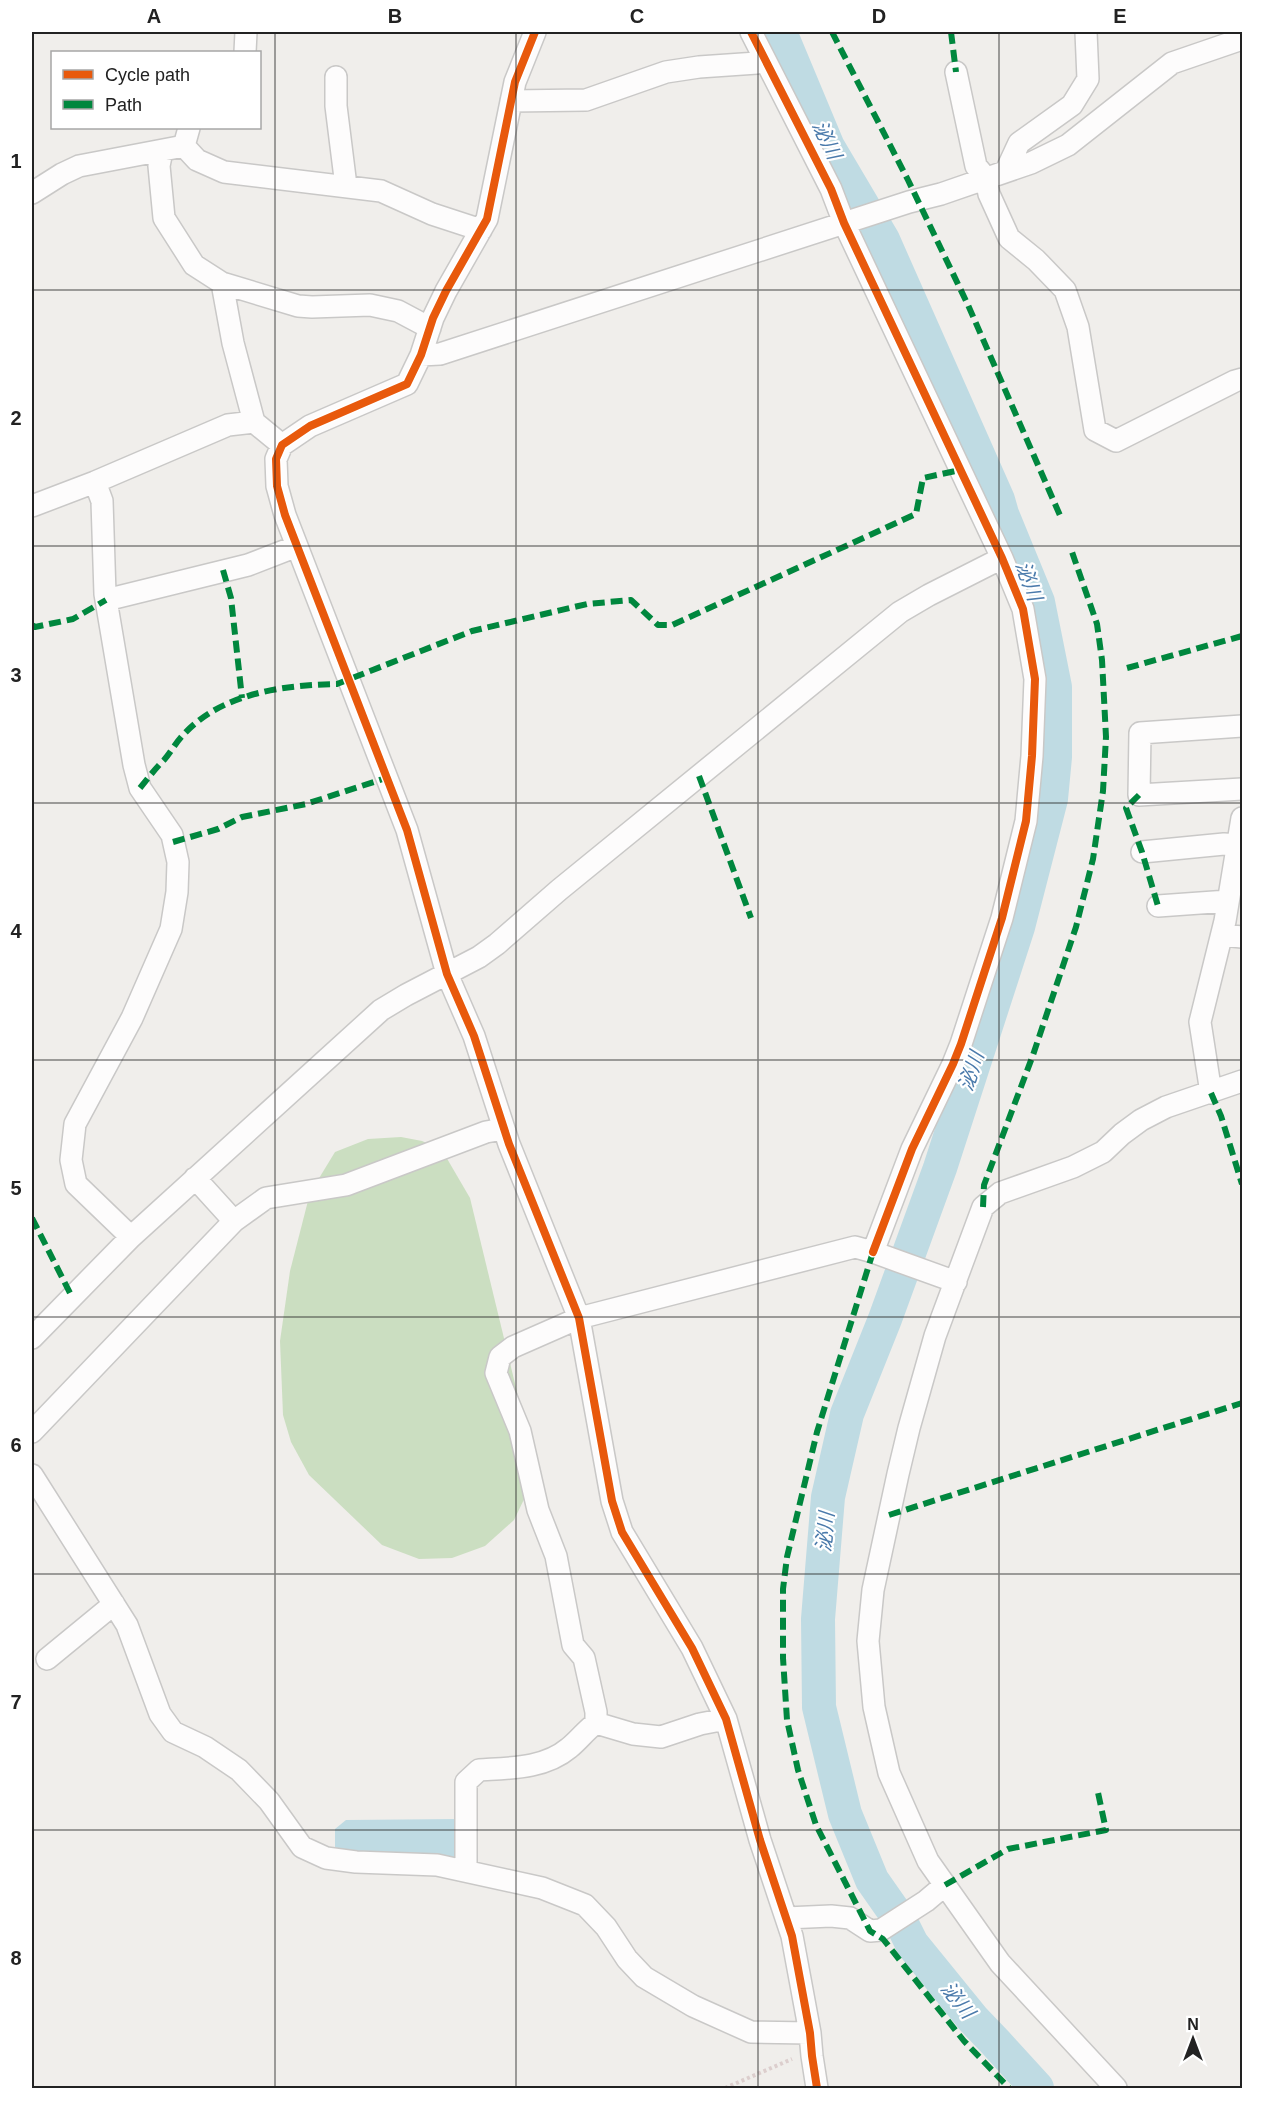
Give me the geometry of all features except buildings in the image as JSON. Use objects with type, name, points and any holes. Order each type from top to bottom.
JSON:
[{"type":"street","points":[[245,51],[246,32]]},
{"type":"street","points":[[535,32],[515,82],[487,219],[446,291],[407,384],[310,426],[282,445],[276,459],[277,486],[285,515],[407,830],[447,974],[474,1036],[503,1129],[579,1318],[612,1501],[622,1532],[692,1648],[726,1719],[760,1840],[792,1936],[810,2032],[817,2088]]},
{"type":"street","points":[[751,32],[847,222],[1002,558],[1023,609],[1035,679],[1032,756],[1026,821],[1002,918],[961,1044],[912,1149],[880,1254]]},
{"type":"street","points":[[1006,171],[1019,143],[1072,105],[1088,79],[1086,32]]},
{"type":"street","points":[[421,355],[440,354],[909,202],[941,194],[1030,163],[1068,145],[1172,63],[1242,39]]},
{"type":"street","points":[[511,101],[586,100],[666,72],[757,63],[765,60]]},
{"type":"street","points":[[956,72],[976,166],[986,178],[988,194],[1009,238],[1036,260],[1065,290],[1078,327],[1095,430],[1116,441],[1242,379]]},
{"type":"street","points":[[336,77],[336,106],[346,186]]},
{"type":"street","points":[[32,193],[79,166],[162,151],[187,137],[197,160],[224,172],[381,191],[432,214],[481,230]]},
{"type":"street","points":[[162,151],[159,166],[164,218],[194,265],[222,283],[298,306],[370,305],[398,311],[430,328]]},
{"type":"street","points":[[222,283],[233,343],[254,422],[282,445]]},
{"type":"street","points":[[32,506],[95,482],[228,425],[254,422]]},
{"type":"street","points":[[95,482],[102,501],[106,600],[140,788],[172,835],[178,862],[177,892],[171,928],[132,1018],[75,1124],[71,1160],[76,1184],[131,1237]]},
{"type":"street","points":[[106,600],[248,565],[297,546]]},
{"type":"street","points":[[32,1338],[131,1237],[381,1010],[479,957],[497,944],[559,890],[900,612],[1002,558]]},
{"type":"street","points":[[1242,726],[1140,733],[1139,795],[1242,789]]},
{"type":"street","points":[[1211,1093],[1200,1022],[1232,936],[1228,901],[1238,876],[1238,845],[1242,818]]},
{"type":"street","points":[[1142,852],[1224,844],[1238,845]]},
{"type":"street","points":[[1158,906],[1228,901]]},
{"type":"street","points":[[1116,2088],[1000,1963],[928,1861],[889,1773],[874,1707],[868,1641],[873,1590],[909,1428],[949,1280],[983,1207],[1000,1193],[1073,1167],[1103,1152],[1141,1120],[1166,1107],[1242,1081]]},
{"type":"street","points":[[32,1432],[234,1221],[266,1198],[346,1185],[486,1132],[503,1129]]},
{"type":"street","points":[[195,1178],[234,1221]]},
{"type":"street","points":[[466,1871],[466,1782],[479,1770],[520,1768],[550,1760],[568,1749],[596,1723],[596,1712],[584,1658],[573,1645],[556,1556],[538,1510],[520,1431],[496,1373],[500,1357],[513,1347],[579,1318],[855,1247],[949,1280]]},
{"type":"street","points":[[32,1475],[127,1624],[160,1714],[173,1732],[205,1747],[239,1770],[269,1802],[302,1848],[326,1858],[356,1862],[437,1865],[542,1888],[585,1905],[606,1927],[627,1959],[644,1977],[693,2006],[751,2032],[810,2032]]},
{"type":"street","points":[[47,1659],[114,1604]]},
{"type":"street","points":[[596,1723],[633,1734],[661,1737],[700,1724],[726,1719]]},
{"type":"street","points":[[786,1918],[831,1916],[850,1918],[870,1931],[881,1930],[927,1901],[945,1885]]},
{"type":"path","points":[[724,2088],[799,2056],[812,2056]]},
{"type":"green space","points":[[401,1137],[422,1141],[442,1150],[470,1198],[526,1429],[529,1489],[514,1520],[485,1546],[452,1558],[419,1559],[382,1545],[309,1475],[291,1442],[283,1415],[280,1341],[290,1271],[310,1193],[335,1152],[368,1139]]},
{"type":"water","points":[[459,1819],[458,1847],[453,1862],[335,1854],[335,1829],[346,1820]]},
{"type":"waterway","name":"泌川","points":[[780,32],[828,147],[883,240],[998,500],[1038,602],[1055,687],[1055,757],[1051,799],[1018,927],[940,1168],[885,1319],[847,1414],[828,1497],[818,1619],[819,1707],[845,1814],[872,1880],[900,1920],[912,1944],[973,2019],[1037,2088]]},
{"type":"marked path","points":[[832,32],[908,180],[968,305],[1062,520]]},
{"type":"marked path","points":[[951,32],[956,72]]},
{"type":"marked path","points":[[140,788],[167,757],[178,740],[199,720],[235,700],[275,689],[337,684],[472,631],[587,604],[631,600],[658,625],[672,625],[916,514],[923,478],[960,470]]},
{"type":"marked path","points":[[983,1207],[984,1185],[1033,1055],[1076,927],[1093,859],[1103,791],[1106,737],[1102,660],[1097,624],[1072,552]]},
{"type":"marked path","points":[[223,570],[231,598],[242,698]]},
{"type":"marked path","points":[[32,625],[35,627],[73,619],[106,600]]},
{"type":"marked path","points":[[1127,668],[1242,636]]},
{"type":"marked path","points":[[699,776],[751,918]]},
{"type":"marked path","points":[[173,842],[218,829],[242,817],[306,804],[386,778]]},
{"type":"marked path","points":[[1139,795],[1126,808],[1158,906]]},
{"type":"marked path","points":[[1211,1093],[1221,1116],[1242,1184]]},
{"type":"marked path","points":[[32,1218],[72,1297]]},
{"type":"marked path","points":[[873,1252],[817,1432],[787,1557],[783,1589],[783,1658],[787,1720],[798,1770],[816,1825],[870,1931],[883,1939],[964,2041],[1009,2088]]},
{"type":"marked path","points":[[889,1515],[1242,1403]]},
{"type":"marked path","points":[[945,1885],[1008,1849],[1106,1830],[1097,1788]]},
{"type":"cycle path","points":[[535,32],[515,82],[487,219],[446,291],[407,384],[310,426],[282,445],[276,459],[277,486],[285,515],[407,830],[447,974],[474,1036],[509,1144],[579,1318],[612,1501],[622,1532],[692,1648],[726,1719],[760,1840],[792,1936],[810,2033],[817,2088]]},
{"type":"cycle path","points":[[751,32],[831,189],[844,223],[1002,558],[1023,609],[1035,679],[1032,756],[1026,821],[1002,918],[961,1044],[912,1149],[873,1252]]}]
